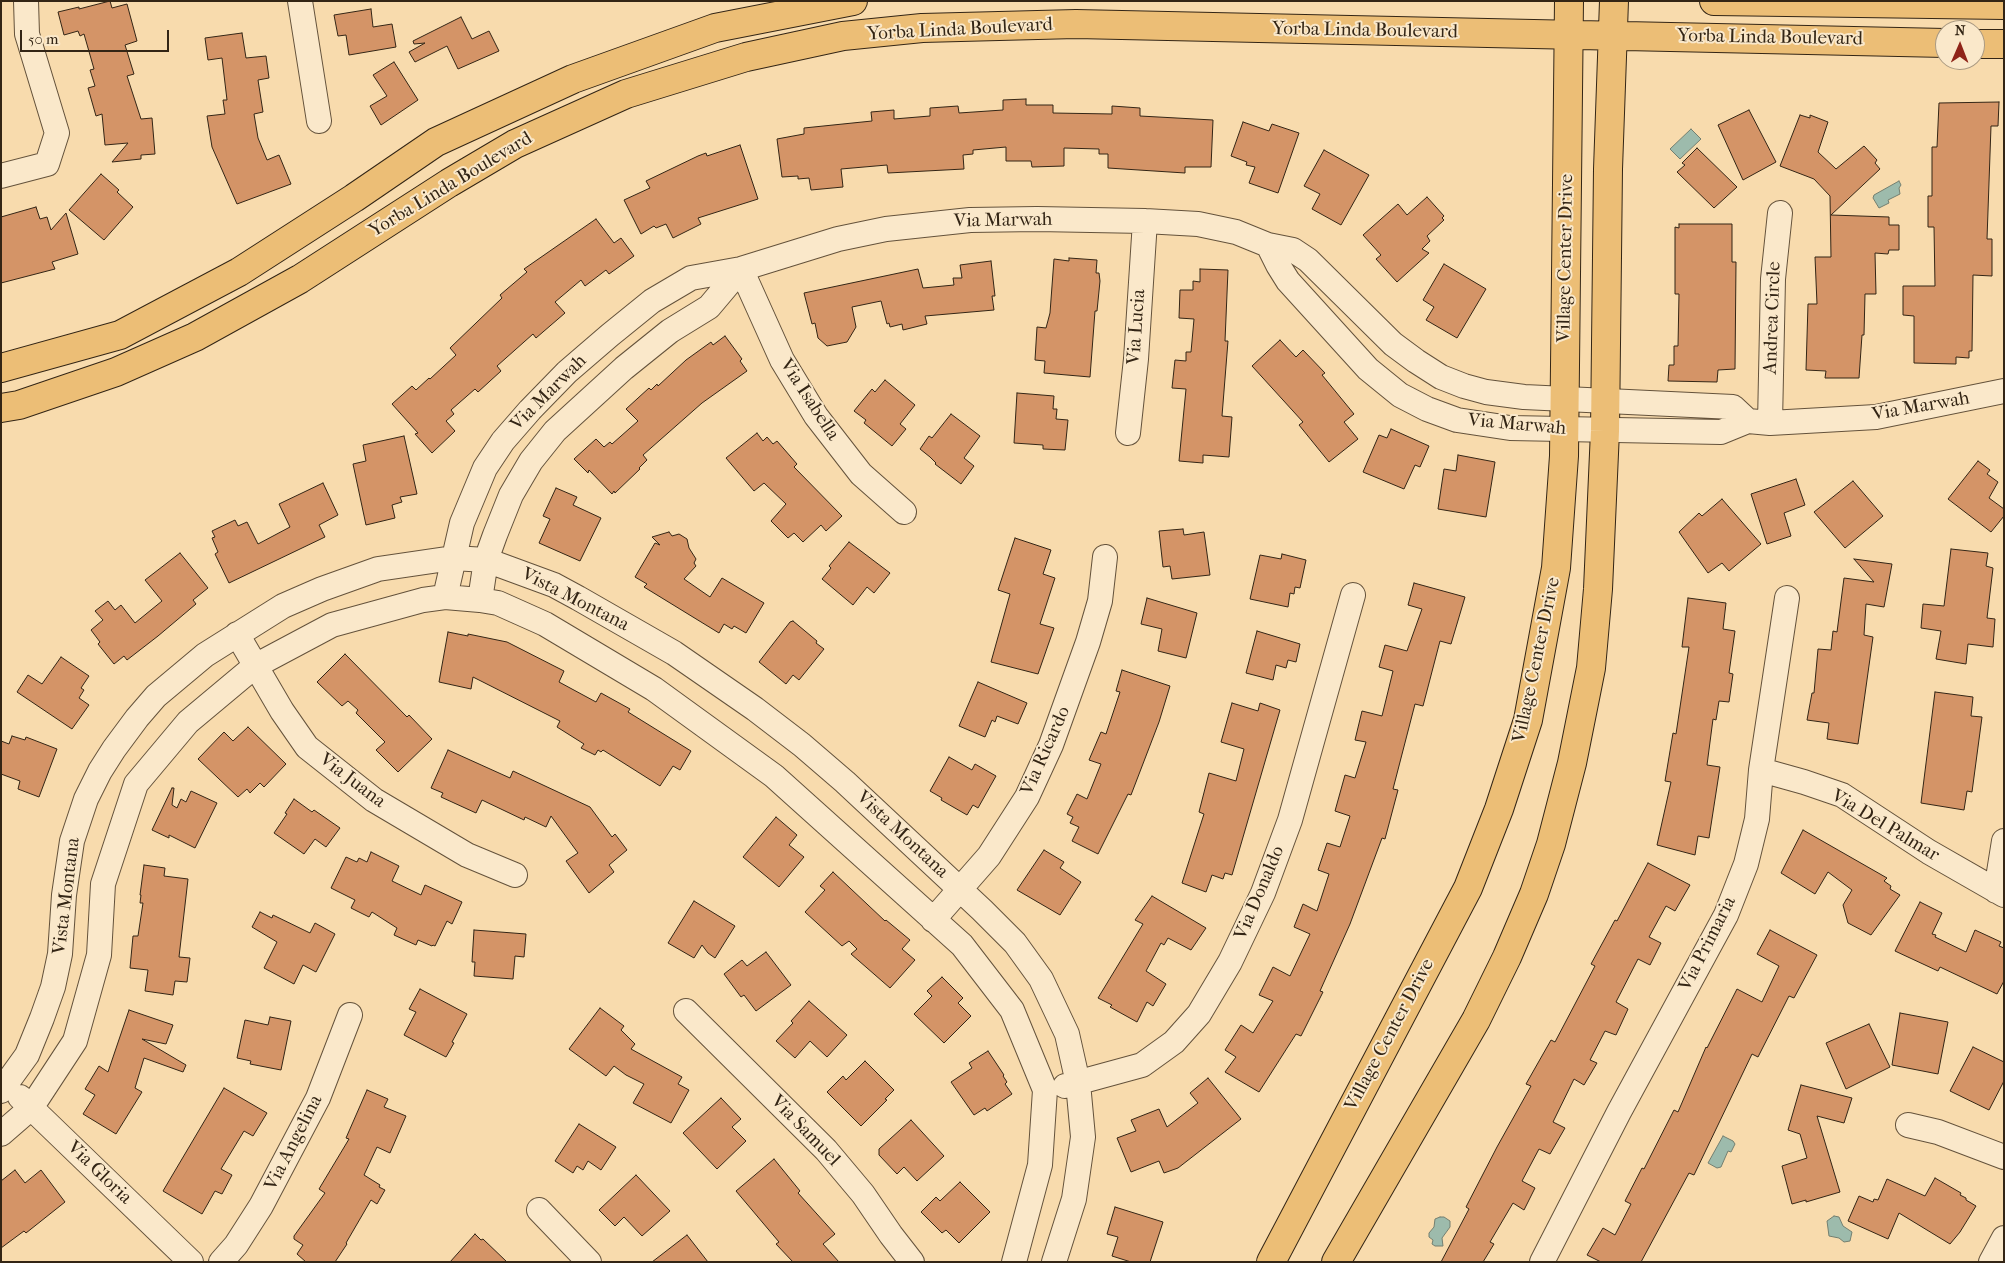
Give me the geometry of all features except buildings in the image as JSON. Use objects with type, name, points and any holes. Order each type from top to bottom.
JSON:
[{"type":"main road","name":"Yorba Linda Boulevard","points":[[1,368],[120,335],[238,272],[354,198],[436,142],[573,79],[715,28],[853,1]]},
{"type":"main road","name":"Village Center Drive","points":[[1271,1262],[1468,888],[1499,808],[1528,720],[1556,568],[1564,456],[1568,1]]},
{"type":"main road","points":[[1336,1262],[1476,1020],[1507,957],[1534,894],[1551,844],[1572,763],[1591,668],[1598,588],[1606,431],[1608,169],[1614,1]]},
{"type":"main road","name":"Yorba Linda Boulevard","points":[[1714,1],[2004,6]]},
{"type":"main road","name":"Yorba Linda Boulevard","points":[[1,408],[19,405],[116,372],[195,337],[300,278],[449,183],[515,144],[626,94],[746,57],[843,36],[922,28],[1076,24],[1356,31],[1614,34],[1935,43]]},
{"type":"main road","points":[[1985,44],[2004,44]]},
{"type":"street","points":[[1,176],[48,164],[57,133],[27,34],[26,1]]},
{"type":"street","points":[[300,1],[319,121]]},
{"type":"street","name":"Andrea Circle","points":[[1759,422],[1780,213]]},
{"type":"street","name":"Via Marwah","points":[[445,596],[462,523],[485,468],[502,441],[561,379],[610,335],[652,301],[691,278],[741,269],[838,239],[886,229],[970,220],[1028,219],[1198,224],[1236,232],[1268,245],[1293,250],[1308,260],[1393,344],[1441,377],[1464,386],[1486,392],[1524,397],[1733,406],[1759,422]]},
{"type":"street","name":"Via Lucia","points":[[1128,433],[1136,359],[1145,221]]},
{"type":"street","name":"Via Marwah","points":[[1268,245],[1288,281],[1368,369],[1400,395],[1427,409],[1457,420],[1510,428],[1721,432],[1759,422],[1876,417],[2004,391]]},
{"type":"street","name":"Via Marwah","points":[[480,600],[486,560],[511,495],[531,461],[555,431],[624,368],[670,331],[709,307],[741,269]]},
{"type":"street","name":"Via Isabella","points":[[741,269],[782,360],[816,416],[861,474],[904,512]]},
{"type":"street","name":"Via Ricardo","points":[[933,920],[989,856],[1027,797],[1051,745],[1088,642],[1100,601],[1105,557]]},
{"type":"street","name":"Vista Montana","points":[[4,1088],[27,1055],[53,986],[60,954],[64,895],[72,841],[86,799],[100,771],[137,718],[156,696],[205,655],[283,606],[346,580],[378,569],[453,558],[486,560],[554,585],[674,654],[726,688],[802,745],[846,782],[1015,943],[1041,979],[1067,1034],[1078,1082],[1083,1137],[1074,1199],[1054,1262]]},
{"type":"street","name":"Via Donaldo","points":[[1046,1090],[1142,1066],[1174,1042],[1200,1014],[1230,962],[1263,893],[1290,820],[1353,595]]},
{"type":"street","name":"Vista Montana","points":[[1,1134],[31,1108],[75,1040],[99,955],[103,884],[136,784],[188,722],[255,666],[332,625],[423,600],[445,596],[480,600],[498,603],[545,624],[654,688],[774,776],[962,946],[1012,1010],[1046,1090],[1040,1165],[1014,1262]]},
{"type":"street","name":"Via Primaria","points":[[1542,1262],[1619,1112],[1726,915],[1748,855],[1757,819],[1761,770],[1787,598]]},
{"type":"street","name":"Via Juana","points":[[238,634],[282,711],[307,747],[374,800],[467,855],[514,875]]},
{"type":"street","name":"Via Del Palmar","points":[[1761,770],[1842,795],[1929,852],[2000,893]]},
{"type":"street","points":[[2000,893],[2004,841]]},
{"type":"street","name":"Via Samuel","points":[[686,1010],[826,1150],[863,1194],[890,1235],[912,1262]]},
{"type":"street","name":"Via Angelina","points":[[221,1262],[236,1245],[261,1206],[314,1106],[350,1015]]},
{"type":"street","name":"Via Gloria","points":[[4,1088],[31,1108],[191,1262]]},
{"type":"street","points":[[1908,1124],[1938,1132],[2004,1158]]},
{"type":"street","points":[[539,1210],[589,1262]]},
{"type":"street","points":[[1991,1262],[2004,1238]]},
{"type":"shaded area","points":[[1691,129],[1701,139],[1680,159],[1670,149]]},
{"type":"shaded area","points":[[1899,181],[1901,185],[1899,188],[1900,194],[1888,200],[1889,203],[1879,208],[1873,198],[1874,195]]},
{"type":"shaded area","points":[[1723,1136],[1735,1144],[1731,1152],[1728,1151],[1721,1167],[1717,1168],[1708,1163]]},
{"type":"shaded area","points":[[1834,1216],[1839,1217],[1843,1226],[1852,1232],[1850,1241],[1844,1242],[1839,1238],[1829,1236],[1827,1221]]},
{"type":"shaded area","points":[[1440,1217],[1450,1221],[1450,1227],[1442,1238],[1443,1246],[1435,1246],[1432,1244],[1433,1240],[1429,1237],[1429,1233],[1434,1227],[1435,1219]]}]
